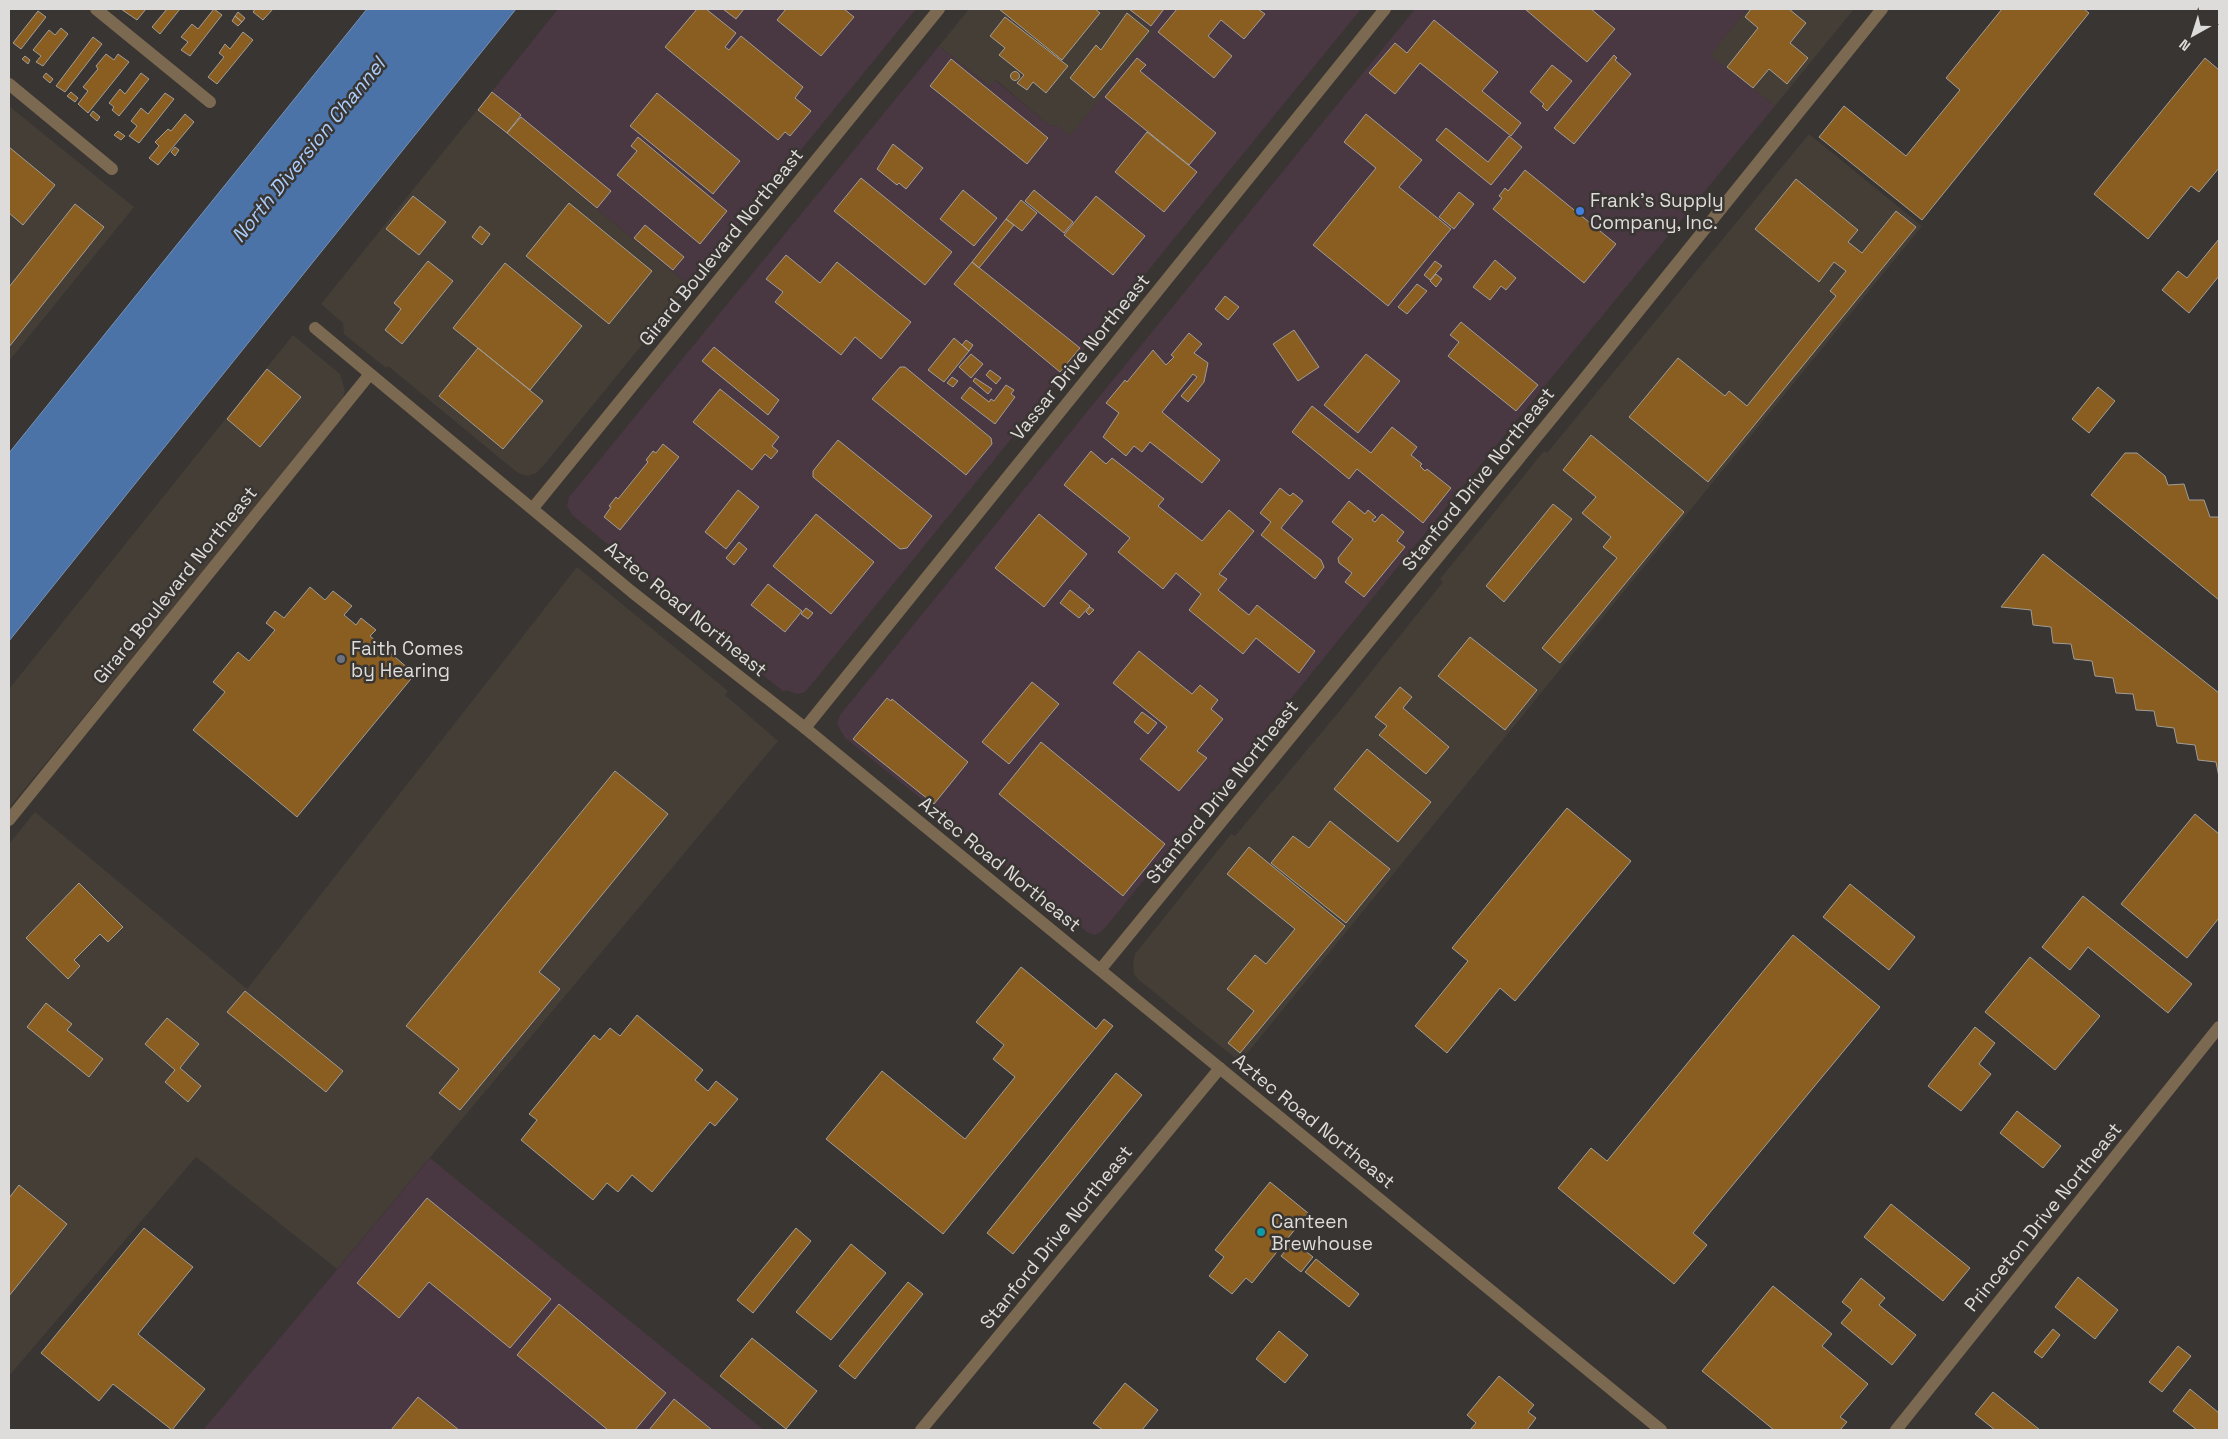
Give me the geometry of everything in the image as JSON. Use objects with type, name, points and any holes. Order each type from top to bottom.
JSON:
[{"type":"street","points":[[96,9],[210,102]]},
{"type":"street","name":"Girard Boulevard Northeast","points":[[533,508],[939,9]]},
{"type":"street","name":"Vassar Drive Northeast","points":[[805,728],[1385,9]]},
{"type":"street","name":"Stanford Drive Northeast","points":[[1100,970],[1580,384],[1882,9]]},
{"type":"street","points":[[9,84],[112,169]]},
{"type":"street","name":"Aztec Road Northeast","points":[[315,328],[632,592],[805,728],[1661,1430]]},
{"type":"street","name":"Girard Boulevard Northeast","points":[[9,820],[370,374]]},
{"type":"street","name":"Princeton Drive Northeast","points":[[1896,1430],[2219,1027]]},
{"type":"street","name":"Stanford Drive Northeast","points":[[921,1430],[1220,1068]]},
{"type":"shaded area","points":[[558,9],[916,9],[690,286],[477,110]]},
{"type":"shaded area","points":[[969,9],[1127,9],[1154,31],[1070,136],[1058,126],[1049,125],[996,80],[989,86],[939,46]]},
{"type":"shaded area","points":[[1127,9],[1361,9],[807,690],[796,694],[786,690],[784,692],[668,599],[671,596],[572,515],[567,506],[569,497],[939,46],[989,86],[995,80],[1049,125],[1058,126],[1153,30]]},
{"type":"shaded area","points":[[1415,9],[1747,9],[1711,55],[1775,106],[1548,382],[1109,923],[1102,931],[1095,935],[1087,932],[845,738],[837,724],[840,715]]},
{"type":"shaded area","points":[[1747,9],[1854,9],[1775,106],[1710,55]]},
{"type":"shaded area","points":[[9,106],[134,207],[9,361]]},
{"type":"shaded area","points":[[477,110],[690,286],[544,465],[536,473],[528,476],[518,473],[388,366],[386,368],[344,334],[343,323],[321,304]]},
{"type":"shaded area","points":[[1809,134],[1922,226],[1240,1062],[1139,980],[1134,974],[1135,954],[1231,834],[1235,836],[1342,708],[1443,582],[1440,579],[1544,451],[1547,453]]},
{"type":"shaded area","points":[[293,335],[340,374],[345,391],[342,402],[9,808],[9,689]]},
{"type":"shaded area","points":[[577,567],[728,691],[725,695],[778,741],[337,1269],[196,1157],[9,1376],[9,844],[35,812],[247,989]]},
{"type":"shaded area","points":[[430,1158],[764,1430],[203,1430]]},
{"type":"water","name":"North Diversion Channel","points":[[367,9],[516,9],[9,641],[9,453]]},
{"type":"building","points":[[121,9],[146,9],[137,20]]},
{"type":"building","points":[[167,9],[180,9],[160,34],[152,27]]},
{"type":"building","points":[[214,9],[222,15],[190,56],[181,50],[188,42],[181,37],[192,24],[198,29]]},
{"type":"building","points":[[255,9],[273,9],[263,20],[253,12]]},
{"type":"building","points":[[697,9],[706,9],[736,33],[725,47],[729,50],[741,36],[803,87],[795,98],[811,111],[790,136],[785,132],[778,140],[665,47]]},
{"type":"building","points":[[723,9],[744,9],[736,19]]},
{"type":"building","points":[[786,9],[844,9],[854,17],[821,56],[777,20]]},
{"type":"building","points":[[999,9],[1095,9],[1100,13],[1062,60]]},
{"type":"building","points":[[1129,9],[1164,9],[1151,26]]},
{"type":"building","points":[[1177,9],[1258,9],[1265,14],[1244,39],[1221,20],[1208,36],[1232,56],[1214,78],[1158,32]]},
{"type":"building","points":[[1525,9],[1591,9],[1615,29],[1587,62]]},
{"type":"building","points":[[1751,9],[1789,9],[1806,23],[1790,43],[1808,58],[1787,84],[1769,69],[1753,88],[1727,67],[1758,28],[1745,17]]},
{"type":"building","points":[[2002,9],[2084,9],[2089,13],[1922,220],[1819,137],[1844,106],[1906,156],[1960,90],[1946,78]]},
{"type":"building","points":[[38,11],[46,17],[21,49],[13,43]]},
{"type":"building","points":[[238,12],[245,18],[242,22],[235,16]]},
{"type":"building","points":[[1127,13],[1149,31],[1094,98],[1070,78],[1096,45],[1101,50]]},
{"type":"building","points":[[235,16],[242,22],[238,26],[232,21]]},
{"type":"building","points":[[1005,17],[1068,66],[1046,93],[1033,82],[1027,90],[1017,83],[1024,75],[999,55],[1005,48],[990,36]]},
{"type":"building","points":[[1434,20],[1498,72],[1482,91],[1521,123],[1511,136],[1420,63],[1395,94],[1369,73],[1395,43],[1407,53]]},
{"type":"building","points":[[61,28],[68,34],[43,66],[36,62],[41,56],[33,50],[49,30],[55,35]]},
{"type":"building","points":[[243,32],[253,40],[217,84],[208,77],[224,57],[219,53],[225,44],[230,49]]},
{"type":"building","points":[[93,37],[102,44],[65,92],[56,86]]},
{"type":"building","points":[[106,54],[114,60],[118,54],[129,62],[88,113],[78,104],[88,91],[83,87],[98,69],[96,66]]},
{"type":"building","points":[[1614,55],[1617,58],[1615,60],[1631,74],[1574,144],[1554,128]]},
{"type":"building","points":[[25,56],[30,60],[28,64],[22,59]]},
{"type":"building","points":[[1137,58],[1146,65],[1140,71],[1216,133],[1189,165],[1105,97]]},
{"type":"building","points":[[2205,58],[2219,70],[2219,168],[2199,192],[2191,186],[2148,239],[2094,194]]},
{"type":"building","points":[[951,59],[1048,138],[1027,164],[930,86]]},
{"type":"building","points":[[1552,65],[1572,81],[1547,111],[1542,106],[1544,104],[1530,92]]},
{"type":"building","points":[[1015,72],[1019,76],[1015,80],[1011,76]]},
{"type":"building","points":[[46,73],[53,79],[50,83],[43,77]]},
{"type":"building","points":[[141,73],[149,79],[119,116],[112,110],[114,107],[109,103],[120,89],[125,94]]},
{"type":"building","points":[[71,92],[78,98],[75,102],[67,96]]},
{"type":"building","points":[[492,92],[521,115],[507,133],[478,110]]},
{"type":"building","points":[[165,93],[174,99],[139,143],[129,136],[137,126],[131,121],[141,108],[148,114]]},
{"type":"building","points":[[657,93],[740,161],[713,194],[630,126]]},
{"type":"building","points":[[93,111],[100,117],[97,121],[90,115]]},
{"type":"building","points":[[185,114],[194,122],[158,165],[149,158],[159,146],[155,142],[168,129],[171,131]]},
{"type":"building","points":[[1366,114],[1422,160],[1399,187],[1451,229],[1388,306],[1313,245],[1376,168],[1344,142]]},
{"type":"building","points":[[521,117],[611,191],[597,208],[507,133]]},
{"type":"building","points":[[1446,128],[1488,162],[1509,136],[1522,147],[1491,185],[1436,140]]},
{"type":"building","points":[[118,131],[125,136],[121,140],[114,135]]},
{"type":"building","points":[[1147,132],[1197,172],[1164,212],[1115,172]]},
{"type":"building","points":[[638,137],[727,211],[700,244],[617,175],[637,151],[631,146]]},
{"type":"building","points":[[893,144],[923,168],[906,189],[899,183],[897,185],[877,169]]},
{"type":"building","points":[[9,147],[55,185],[23,225],[9,213]]},
{"type":"building","points":[[175,147],[179,150],[175,156],[171,152]]},
{"type":"building","points":[[1525,170],[1616,244],[1584,283],[1493,209],[1502,198],[1499,196],[1505,188],[1508,191]]},
{"type":"building","points":[[861,178],[952,252],[925,285],[834,211]]},
{"type":"building","points":[[1796,179],[1858,230],[1848,242],[1862,253],[1896,211],[1916,227],[1708,482],[1629,417],[1678,358],[1725,396],[1729,391],[1747,406],[1836,296],[1830,291],[1846,271],[1834,262],[1819,282],[1755,229]]},
{"type":"building","points":[[963,190],[997,218],[974,246],[940,219]]},
{"type":"building","points":[[1034,190],[1073,222],[1064,233],[1025,201]]},
{"type":"building","points":[[1459,192],[1474,204],[1454,229],[1439,217]]},
{"type":"building","points":[[413,196],[446,222],[419,255],[386,229]]},
{"type":"building","points":[[1096,196],[1145,236],[1113,275],[1064,235]]},
{"type":"building","points":[[1021,200],[1037,213],[1022,231],[1006,219]]},
{"type":"building","points":[[569,203],[652,271],[609,324],[526,256]]},
{"type":"building","points":[[75,204],[104,227],[9,347],[9,287]]},
{"type":"building","points":[[1006,219],[1014,225],[979,268],[972,262]]},
{"type":"building","points":[[645,225],[684,257],[673,270],[634,238]]},
{"type":"building","points":[[480,226],[490,234],[482,245],[472,237]]},
{"type":"building","points":[[2219,239],[2219,276],[2189,313],[2162,290],[2178,271],[2187,278]]},
{"type":"building","points":[[786,255],[820,283],[837,262],[911,322],[881,359],[855,337],[841,355],[775,302],[783,292],[766,279]]},
{"type":"building","points":[[1495,260],[1516,278],[1506,290],[1501,286],[1490,300],[1473,287]]},
{"type":"building","points":[[428,261],[453,281],[402,344],[385,330],[401,309],[394,303]]},
{"type":"building","points":[[1435,261],[1442,266],[1430,280],[1424,275]]},
{"type":"building","points":[[972,262],[1080,348],[1060,372],[954,284]]},
{"type":"building","points":[[505,263],[582,326],[530,390],[453,328]]},
{"type":"building","points":[[1436,274],[1442,279],[1436,287],[1430,281]]},
{"type":"building","points":[[1417,284],[1427,291],[1407,314],[1398,307]]},
{"type":"building","points":[[1225,296],[1239,307],[1228,320],[1215,309]]},
{"type":"building","points":[[1461,322],[1538,385],[1516,411],[1448,356],[1459,342],[1450,335]]},
{"type":"building","points":[[1294,330],[1319,367],[1298,381],[1273,344]]},
{"type":"building","points":[[1189,333],[1202,344],[1194,353],[1208,363],[1204,382],[1188,402],[1181,396],[1197,377],[1193,374],[1162,412],[1220,460],[1202,483],[1150,442],[1142,452],[1134,446],[1126,456],[1103,437],[1119,413],[1106,403],[1125,380],[1127,382],[1153,350],[1166,365],[1174,357],[1171,355]]},
{"type":"building","points":[[954,338],[969,351],[944,382],[928,370]]},
{"type":"building","points":[[966,340],[973,345],[969,351],[962,345]]},
{"type":"building","points":[[714,347],[779,400],[768,415],[702,361]]},
{"type":"building","points":[[478,348],[543,401],[503,449],[439,396]]},
{"type":"building","points":[[971,354],[983,364],[971,378],[959,367]]},
{"type":"building","points":[[1366,354],[1400,381],[1358,433],[1324,405]]},
{"type":"building","points":[[900,367],[905,367],[991,438],[992,444],[966,475],[872,399]]},
{"type":"building","points":[[267,369],[301,397],[260,447],[227,419]]},
{"type":"building","points":[[990,370],[1001,378],[996,384],[986,375]]},
{"type":"building","points":[[952,377],[958,381],[953,387],[947,383]]},
{"type":"building","points":[[975,378],[992,389],[988,394],[973,381]]},
{"type":"building","points":[[1006,385],[1014,390],[1011,394],[1015,397],[995,424],[961,398],[970,387],[989,402],[991,399],[994,401]]},
{"type":"building","points":[[2098,387],[2115,401],[2089,433],[2072,419]]},
{"type":"building","points":[[720,389],[779,437],[772,446],[778,451],[771,459],[765,454],[752,470],[693,422]]},
{"type":"building","points":[[1312,406],[1371,453],[1392,427],[1417,447],[1411,455],[1422,464],[1420,466],[1425,471],[1427,469],[1451,488],[1423,523],[1357,469],[1349,479],[1292,432]]},
{"type":"building","points":[[1591,435],[1684,512],[1560,663],[1542,648],[1617,558],[1603,547],[1611,537],[1582,513],[1596,497],[1563,470]]},
{"type":"building","points":[[838,440],[932,516],[907,548],[900,549],[813,477],[813,471]]},
{"type":"building","points":[[663,444],[679,457],[620,530],[604,517],[611,507],[609,506],[616,497],[618,499],[648,462],[646,460],[653,451],[656,453]]},
{"type":"building","points":[[1091,451],[1106,464],[1112,458],[1164,499],[1158,506],[1202,541],[1229,510],[1254,531],[1219,574],[1227,579],[1218,590],[1249,615],[1257,605],[1315,651],[1299,673],[1256,638],[1243,654],[1189,610],[1201,594],[1176,573],[1163,589],[1118,552],[1130,538],[1064,485]]},
{"type":"building","points":[[2125,453],[2137,453],[2165,476],[2168,485],[2184,484],[2189,500],[2204,500],[2210,517],[2219,517],[2219,600],[2091,495]]},
{"type":"building","points":[[1280,488],[1290,496],[1293,493],[1303,501],[1281,528],[1321,560],[1324,567],[1315,579],[1261,535],[1271,522],[1260,513]]},
{"type":"building","points":[[738,490],[759,507],[726,549],[705,532]]},
{"type":"building","points":[[1349,501],[1365,514],[1368,510],[1376,517],[1372,520],[1375,522],[1382,514],[1404,532],[1397,541],[1405,547],[1364,597],[1345,582],[1352,573],[1339,563],[1338,558],[1353,539],[1332,522]]},
{"type":"building","points":[[1553,504],[1572,519],[1504,602],[1486,586]]},
{"type":"building","points":[[816,514],[874,562],[831,614],[773,566]]},
{"type":"building","points":[[1039,514],[1087,554],[1044,607],[995,568]]},
{"type":"building","points":[[739,542],[747,549],[734,565],[726,558]]},
{"type":"building","points":[[2043,554],[2219,693],[2219,777],[2216,762],[2198,760],[2195,745],[2177,743],[2174,728],[2157,726],[2154,711],[2136,710],[2133,694],[2116,693],[2113,678],[2095,676],[2092,661],[2074,659],[2071,644],[2053,643],[2051,627],[2033,625],[2031,610],[2001,607]]},
{"type":"building","points":[[768,584],[802,611],[785,632],[751,605]]},
{"type":"building","points":[[310,587],[325,600],[333,591],[352,606],[344,615],[356,625],[361,618],[376,630],[370,636],[415,674],[297,817],[193,730],[225,692],[213,682],[238,652],[249,661],[275,630],[266,623],[275,611],[284,618]]},
{"type":"building","points":[[1070,590],[1090,606],[1079,618],[1060,603]]},
{"type":"building","points":[[1090,607],[1094,610],[1089,615],[1086,612]]},
{"type":"building","points":[[806,608],[813,613],[808,619],[801,614]]},
{"type":"building","points":[[1470,637],[1537,690],[1505,730],[1438,676]]},
{"type":"building","points":[[1139,651],[1192,694],[1200,685],[1218,700],[1211,709],[1223,719],[1197,751],[1207,758],[1179,791],[1140,759],[1167,727],[1113,683]]},
{"type":"building","points":[[1032,682],[1059,704],[1009,764],[982,742]]},
{"type":"building","points":[[1400,687],[1412,697],[1403,708],[1449,747],[1426,774],[1379,735],[1387,726],[1375,717]]},
{"type":"building","points":[[887,698],[891,701],[892,699],[968,762],[934,804],[853,739]]},
{"type":"building","points":[[1142,712],[1157,723],[1148,734],[1134,722]]},
{"type":"building","points":[[1041,742],[1165,844],[1123,896],[999,794]]},
{"type":"building","points":[[1367,749],[1431,802],[1398,842],[1334,789]]},
{"type":"building","points":[[615,771],[668,814],[539,972],[560,989],[460,1110],[439,1093],[459,1069],[406,1026]]},
{"type":"building","points":[[1567,808],[1631,861],[1515,1001],[1500,988],[1447,1053],[1415,1026],[1468,961],[1452,948]]},
{"type":"building","points":[[2195,814],[2219,834],[2219,918],[2187,958],[2121,904]]},
{"type":"building","points":[[1330,821],[1390,869],[1346,923],[1271,863],[1293,836],[1309,848]]},
{"type":"building","points":[[1249,847],[1345,926],[1240,1053],[1228,1043],[1254,1011],[1227,989],[1255,955],[1266,964],[1295,929],[1227,874]]},
{"type":"building","points":[[79,883],[123,927],[108,942],[100,934],[74,960],[80,966],[68,979],[26,938]]},
{"type":"building","points":[[1850,884],[1915,937],[1889,970],[1823,917]]},
{"type":"building","points":[[2083,896],[2192,984],[2168,1013],[2088,947],[2070,970],[2042,947]]},
{"type":"building","points":[[1793,935],[1880,1007],[1693,1233],[1707,1245],[1674,1284],[1558,1188],[1591,1148],[1607,1161]]},
{"type":"building","points":[[2030,957],[2100,1016],[2055,1070],[1985,1012]]},
{"type":"building","points":[[1021,967],[1096,1029],[1104,1019],[1113,1026],[943,1234],[826,1139],[882,1071],[965,1139],[1015,1077],[993,1059],[1004,1045],[976,1022]]},
{"type":"building","points":[[245,991],[343,1071],[326,1092],[227,1012]]},
{"type":"building","points":[[46,1003],[72,1024],[67,1030],[103,1059],[89,1077],[27,1027]]},
{"type":"building","points":[[637,1015],[703,1070],[695,1080],[708,1091],[716,1081],[738,1099],[715,1126],[710,1122],[652,1192],[632,1175],[618,1192],[607,1183],[593,1200],[521,1140],[537,1120],[529,1114],[594,1035],[600,1040],[610,1028],[620,1036]]},
{"type":"building","points":[[167,1018],[199,1044],[180,1068],[201,1086],[188,1102],[165,1082],[175,1070],[145,1044]]},
{"type":"building","points":[[1975,1027],[1995,1043],[1979,1064],[1991,1074],[1961,1111],[1928,1086]]},
{"type":"building","points":[[1116,1073],[1142,1095],[1013,1254],[987,1233]]},
{"type":"building","points":[[2017,1111],[2061,1146],[2043,1168],[2000,1133]]},
{"type":"building","name":"Canteen Brewhouse","points":[[1270,1182],[1308,1213],[1252,1283],[1246,1278],[1232,1294],[1209,1276],[1224,1257],[1215,1250]]},
{"type":"building","points":[[19,1185],[67,1224],[9,1296],[9,1198]]},
{"type":"building","points":[[427,1198],[551,1299],[510,1348],[429,1282],[399,1318],[357,1283]]},
{"type":"building","points":[[1891,1204],[1970,1268],[1943,1301],[1864,1237]]},
{"type":"building","points":[[144,1228],[193,1267],[138,1334],[205,1389],[172,1430],[113,1384],[99,1401],[41,1353]]},
{"type":"building","points":[[796,1228],[811,1241],[753,1313],[737,1300]]},
{"type":"building","points":[[1293,1241],[1313,1257],[1301,1272],[1281,1256]]},
{"type":"building","points":[[851,1244],[886,1273],[831,1340],[796,1312]]},
{"type":"building","points":[[1316,1259],[1359,1294],[1349,1307],[1305,1272]]},
{"type":"building","points":[[2078,1277],[2118,1310],[2095,1339],[2055,1307]]},
{"type":"building","points":[[1861,1278],[1885,1298],[1879,1305],[1916,1335],[1892,1365],[1841,1323],[1852,1310],[1842,1302]]},
{"type":"building","points":[[908,1282],[923,1294],[855,1379],[839,1366]]},
{"type":"building","points":[[1773,1286],[1832,1334],[1822,1346],[1868,1384],[1840,1417],[1847,1422],[1840,1430],[1774,1430],[1702,1371]]},
{"type":"building","points":[[559,1304],[666,1393],[635,1430],[608,1430],[517,1355]]},
{"type":"building","points":[[2053,1329],[2060,1335],[2042,1358],[2034,1352]]},
{"type":"building","points":[[1279,1331],[1308,1355],[1285,1383],[1256,1359]]},
{"type":"building","points":[[752,1338],[817,1391],[786,1429],[720,1376]]},
{"type":"building","points":[[2178,1346],[2191,1356],[2162,1392],[2149,1382]]},
{"type":"building","points":[[1499,1376],[1534,1405],[1528,1412],[1536,1418],[1527,1430],[1470,1430],[1476,1423],[1467,1415]]},
{"type":"building","points":[[1125,1383],[1158,1410],[1142,1430],[1103,1430],[1093,1423]]},
{"type":"building","points":[[2190,1389],[2219,1413],[2219,1430],[2197,1430],[2173,1411]]},
{"type":"building","points":[[1993,1392],[2040,1430],[1995,1430],[1975,1414]]},
{"type":"building","points":[[418,1397],[459,1430],[391,1430]]},
{"type":"building","points":[[674,1399],[712,1430],[649,1430]]},
{"type":"place","name":"Frank's Supply Company, Inc.","points":[[1580,211]]},
{"type":"place","name":"Faith Comes by Hearing","points":[[341,659]]},
{"type":"place","name":"Canteen Brewhouse","points":[[1261,1232]]}]
